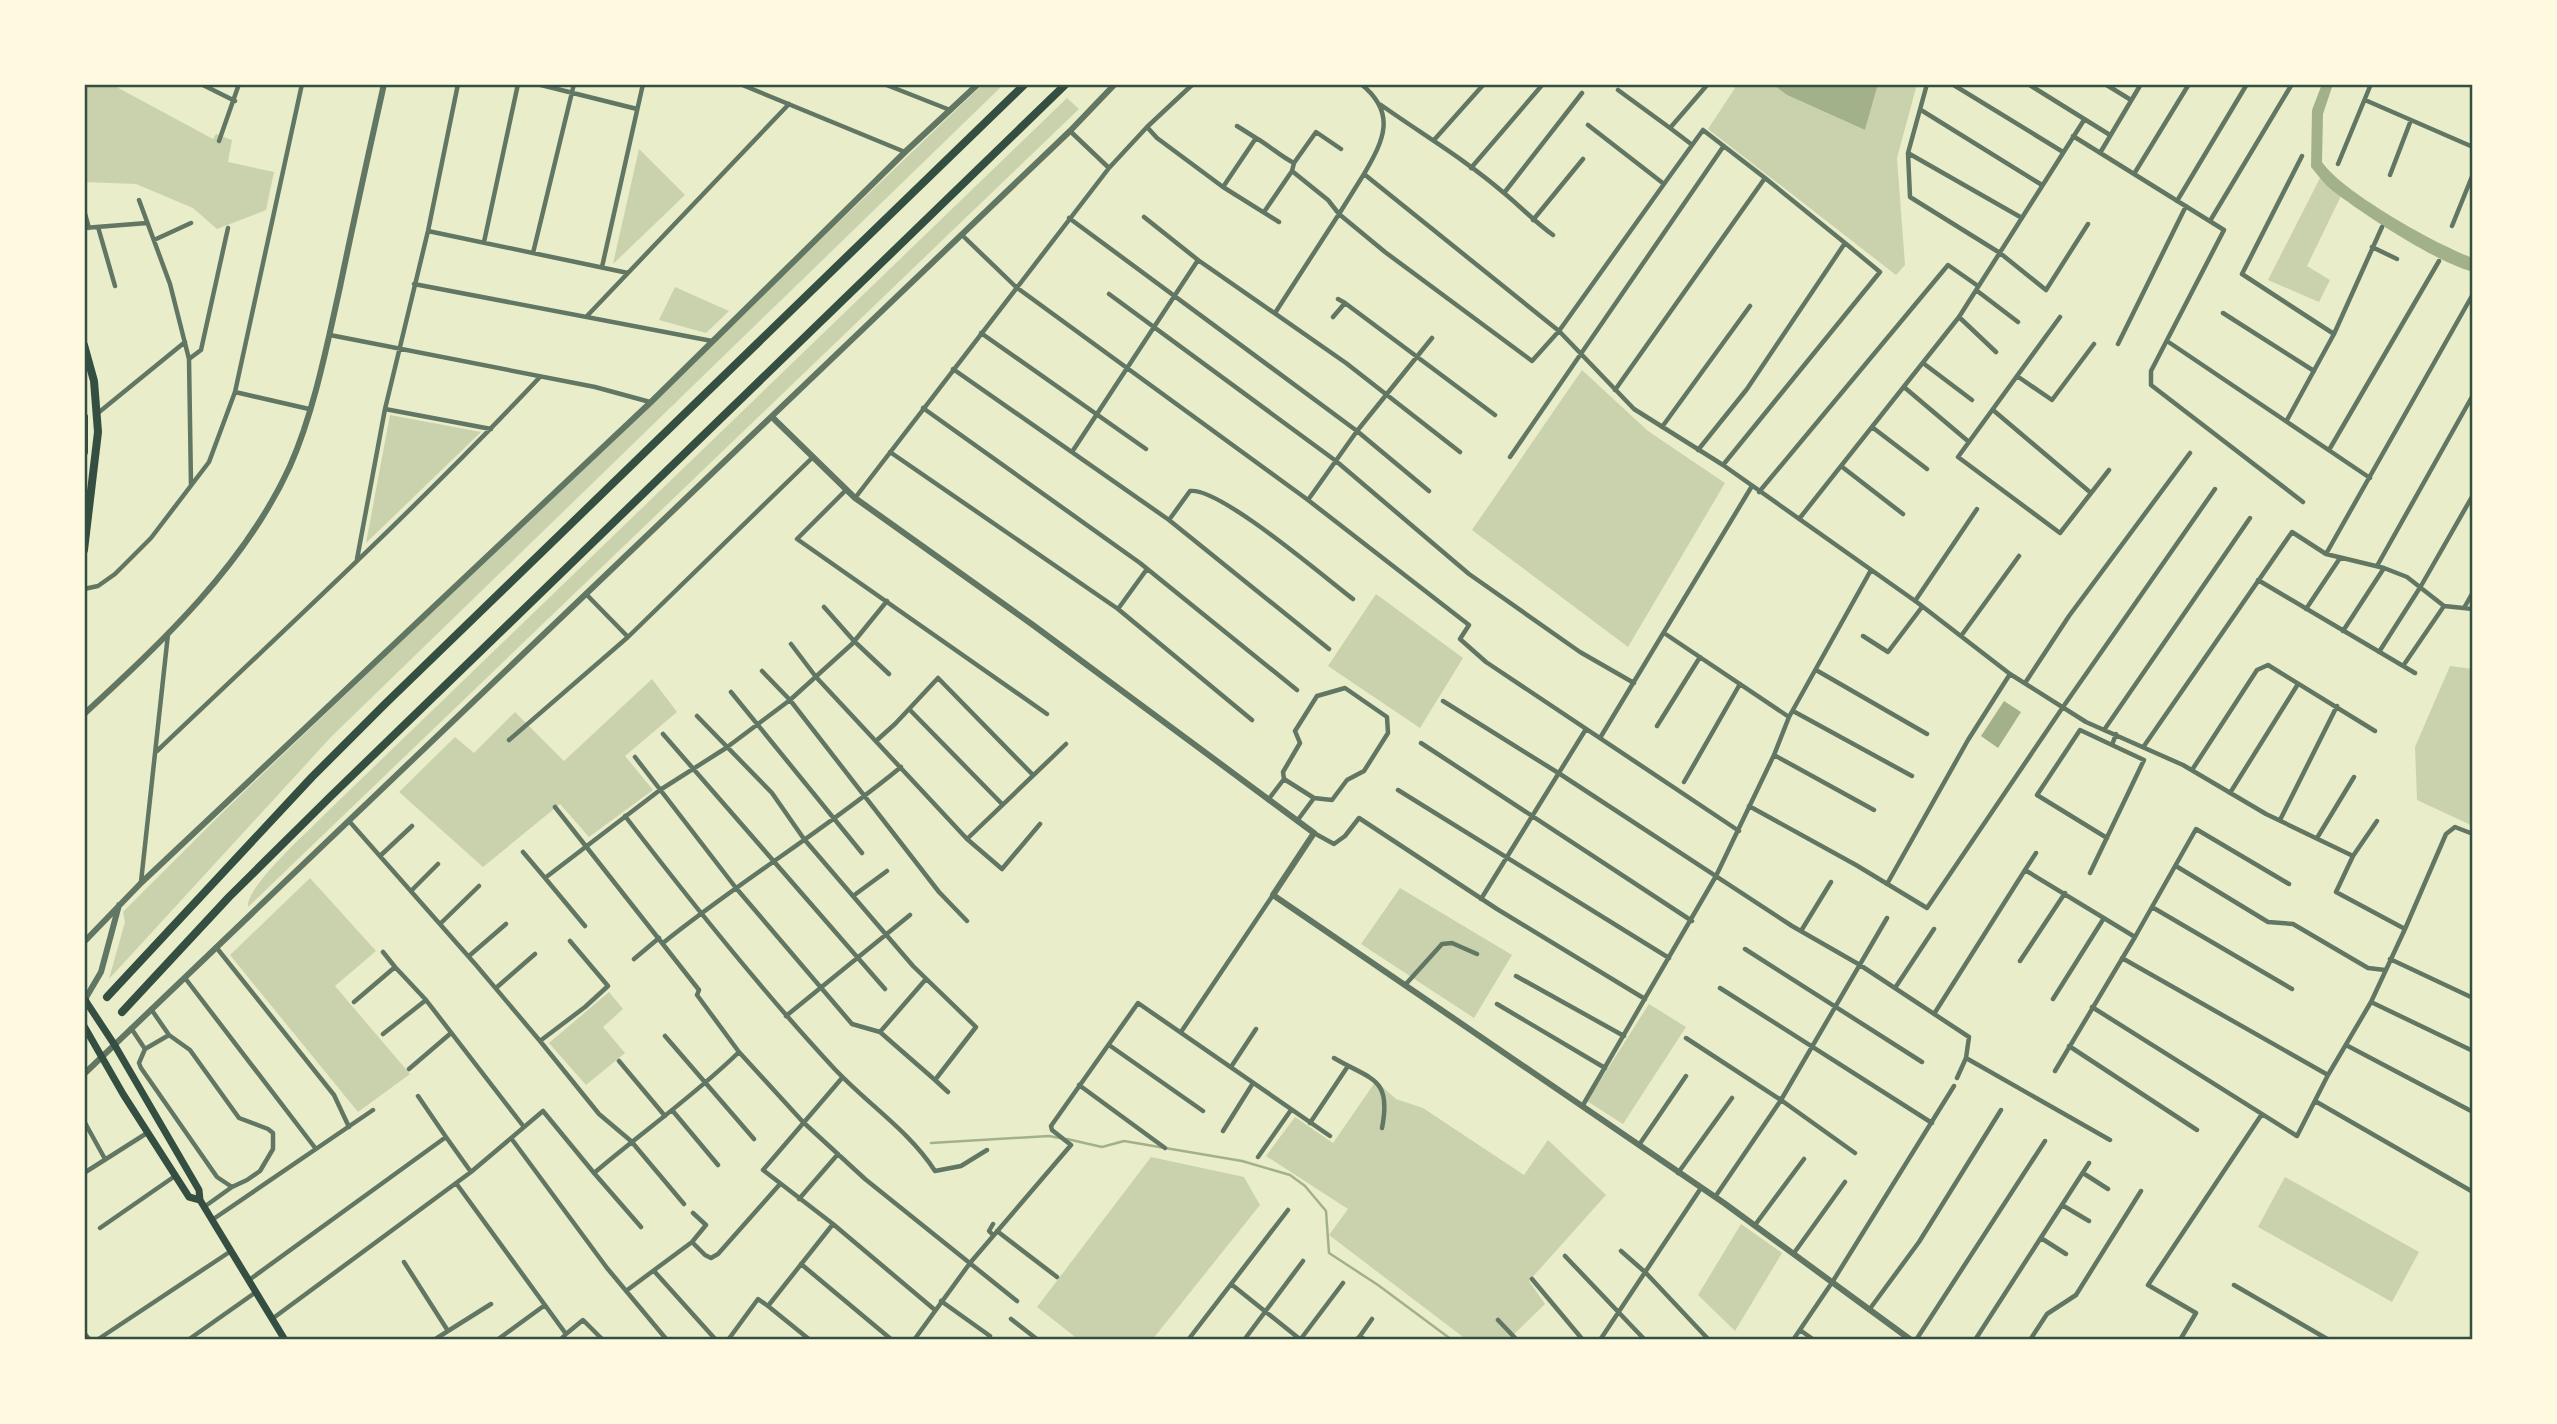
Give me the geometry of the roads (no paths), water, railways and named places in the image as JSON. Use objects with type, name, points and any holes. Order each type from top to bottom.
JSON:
[{"type":"main road","points":[[107,997],[385,704],[1025,84]]},
{"type":"main road","points":[[122,1012],[229,897],[330,797],[1066,84]]},
{"type":"main road","points":[[84,345],[94,381],[98,432],[84,550]]},
{"type":"main road","points":[[84,417],[84,452]]},
{"type":"main road","points":[[84,1000],[114,1044],[199,1190],[202,1204],[285,1340]]},
{"type":"main road","points":[[84,1026],[189,1197],[202,1204]]},
{"type":"street","points":[[201,84],[234,102]]},
{"type":"street","points":[[219,141],[239,84]]},
{"type":"street","points":[[84,589],[98,586],[115,574],[151,538],[209,462],[235,393],[302,84]]},
{"type":"street","points":[[84,714],[168,634],[234,559],[291,464],[330,335],[384,84]]},
{"type":"street","points":[[357,560],[385,408],[428,231],[458,84]]},
{"type":"street","points":[[484,243],[518,84]]},
{"type":"street","points":[[537,84],[637,109]]},
{"type":"street","points":[[533,253],[574,84]]},
{"type":"street","points":[[602,267],[643,84]]},
{"type":"street","points":[[740,84],[905,152]]},
{"type":"street","points":[[884,84],[950,110]]},
{"type":"street","points":[[84,942],[141,883],[651,402],[905,152],[978,84]]},
{"type":"street","points":[[84,1074],[962,235],[1115,84]]},
{"type":"street","points":[[855,498],[1109,169],[1147,127],[1193,84]]},
{"type":"street","points":[[1361,84],[1380,105],[1434,140],[1504,192],[1553,235]]},
{"type":"street","points":[[1434,140],[1484,84]]},
{"type":"street","points":[[1471,168],[1543,84]]},
{"type":"street","points":[[1670,128],[1708,84]]},
{"type":"street","points":[[1927,84],[1908,153],[1910,197],[2000,253],[2046,290],[2088,224]]},
{"type":"street","points":[[1952,84],[2063,152]]},
{"type":"street","points":[[2028,84],[2110,135]]},
{"type":"street","points":[[2105,84],[2131,100]]},
{"type":"street","points":[[2100,153],[2141,84]]},
{"type":"street","points":[[2134,174],[2189,84]]},
{"type":"street","points":[[2177,201],[2247,84]]},
{"type":"street","points":[[2210,221],[2292,84]]},
{"type":"street","points":[[2338,164],[2371,84]]},
{"type":"street","points":[[1618,89],[1691,144]]},
{"type":"street","points":[[1504,192],[1582,93]]},
{"type":"street","points":[[2365,100],[2473,147]]},
{"type":"street","points":[[587,317],[789,104]]},
{"type":"street","points":[[1275,313],[1364,174],[1381,142],[1384,125],[1380,105]]},
{"type":"street","points":[[1921,110],[2042,185]]},
{"type":"street","points":[[1800,519],[1959,317],[2084,120]]},
{"type":"street","points":[[2390,174],[2411,120]]},
{"type":"street","points":[[1588,125],[1664,184]]},
{"type":"street","points":[[1237,126],[1294,163]]},
{"type":"street","points":[[1147,127],[1157,138],[1223,187],[1279,222]]},
{"type":"street","points":[[1292,171],[1385,252],[1528,360],[1535,360],[1559,331],[1703,130],[1880,272],[1723,466]]},
{"type":"street","points":[[1070,131],[1109,169]]},
{"type":"street","points":[[1264,212],[1316,132],[1341,149]]},
{"type":"street","points":[[2073,136],[2224,230],[2151,371],[2151,385],[2303,502]]},
{"type":"street","points":[[1223,187],[1256,138]]},
{"type":"street","points":[[1510,457],[1723,147]]},
{"type":"street","points":[[1908,153],[2022,218]]},
{"type":"street","points":[[2302,156],[2242,274],[2334,334]]},
{"type":"street","points":[[1533,220],[1583,159]]},
{"type":"street","points":[[1364,174],[1559,331],[1634,409],[1800,519],[1915,601],[2010,674],[2104,730],[2192,770],[2280,820],[2353,856]]},
{"type":"street","points":[[2452,226],[2473,174]]},
{"type":"street","points":[[1615,390],[1765,178]]},
{"type":"street","points":[[138,201],[170,284],[189,359],[191,487]]},
{"type":"street","points":[[2118,344],[2186,206]]},
{"type":"street","points":[[84,210],[86,228],[147,223]]},
{"type":"street","points":[[1144,217],[1198,260],[1388,394],[1460,452]]},
{"type":"street","points":[[1069,218],[1173,298],[1357,431],[1429,491]]},
{"type":"street","points":[[154,240],[191,223]]},
{"type":"street","points":[[97,227],[115,286]]},
{"type":"street","points":[[2287,420],[2334,334],[2382,227]]},
{"type":"street","points":[[189,359],[201,350],[228,228]]},
{"type":"street","points":[[428,231],[628,273]]},
{"type":"street","points":[[962,235],[1016,287],[1308,500],[1469,625],[1460,639],[1486,662],[1739,831]]},
{"type":"street","points":[[1698,450],[1747,389],[1845,243]]},
{"type":"street","points":[[2372,247],[2398,259]]},
{"type":"street","points":[[1072,453],[1198,260]]},
{"type":"street","points":[[2329,450],[2440,261]]},
{"type":"street","points":[[1759,492],[1948,265],[2018,322]]},
{"type":"street","points":[[414,284],[712,341]]},
{"type":"street","points":[[1109,294],[1336,461],[1469,574],[1580,652],[1634,683]]},
{"type":"street","points":[[2326,554],[2473,294]]},
{"type":"street","points":[[1338,299],[1494,415]]},
{"type":"street","points":[[1333,317],[1345,303]]},
{"type":"street","points":[[1662,427],[1750,306]]},
{"type":"street","points":[[2223,313],[2314,371]]},
{"type":"street","points":[[1959,317],[1996,352]]},
{"type":"street","points":[[2060,317],[1958,457],[2060,533],[2109,470]]},
{"type":"street","points":[[981,333],[1146,449]]},
{"type":"street","points":[[330,335],[595,387],[651,402]]},
{"type":"street","points":[[1308,500],[1357,431],[1432,338]]},
{"type":"street","points":[[2167,341],[2370,478]]},
{"type":"street","points":[[97,413],[185,342]]},
{"type":"street","points":[[2018,376],[2052,400],[2094,344]]},
{"type":"street","points":[[1923,363],[1972,400]]},
{"type":"street","points":[[953,369],[1169,520],[1329,649]]},
{"type":"street","points":[[157,751],[357,560],[491,429],[539,378]]},
{"type":"street","points":[[1903,387],[1969,442]]},
{"type":"street","points":[[235,393],[309,409]]},
{"type":"street","points":[[2377,566],[2473,395]]},
{"type":"street","points":[[385,408],[491,429]]},
{"type":"street","points":[[923,408],[1147,569],[1297,690]]},
{"type":"street","points":[[1993,410],[2091,494]]},
{"type":"street","points":[[772,417],[855,498],[1044,633],[1314,833],[1334,844],[1345,836],[1359,818],[1482,899],[1645,999]]},
{"type":"street","points":[[1872,427],[1927,469]]},
{"type":"street","points":[[85,438],[98,432]]},
{"type":"street","points":[[890,452],[1118,609],[1252,720]]},
{"type":"street","points":[[2025,683],[2069,616],[2190,453]]},
{"type":"street","points":[[509,740],[628,636],[813,457]]},
{"type":"street","points":[[1841,466],[1903,514]]},
{"type":"street","points":[[1600,738],[1752,486]]},
{"type":"street","points":[[846,489],[797,539],[1047,714]]},
{"type":"street","points":[[1749,806],[1927,908],[2215,489]]},
{"type":"street","points":[[1169,520],[1190,491],[1206,492],[1251,521],[1353,599]]},
{"type":"street","points":[[2379,652],[2421,586],[2473,495]]},
{"type":"street","points":[[1915,601],[1977,509]]},
{"type":"street","points":[[2104,730],[2250,518]]},
{"type":"street","points":[[2144,746],[2292,532],[2326,554],[2377,566],[2407,577],[2444,606],[2473,609]]},
{"type":"street","points":[[1961,636],[2019,556]]},
{"type":"street","points":[[2306,608],[2340,558]]},
{"type":"street","points":[[2343,631],[2384,568]]},
{"type":"street","points":[[1118,609],[1147,569]]},
{"type":"street","points":[[1584,1105],[1692,921],[1739,831],[1789,717],[1871,570]]},
{"type":"street","points":[[2258,580],[2415,673]]},
{"type":"street","points":[[2464,608],[2473,592]]},
{"type":"street","points":[[586,594],[628,636]]},
{"type":"street","points":[[545,878],[660,790],[726,748],[790,700],[854,641],[887,601]]},
{"type":"street","points":[[2403,666],[2444,606]]},
{"type":"street","points":[[824,607],[854,641],[889,674]]},
{"type":"street","points":[[1863,636],[1888,652],[1922,607]]},
{"type":"street","points":[[1664,633],[1789,717]]},
{"type":"street","points":[[141,883],[168,634]]},
{"type":"street","points":[[791,644],[816,677],[967,839],[1002,869],[1040,824]]},
{"type":"street","points":[[1657,726],[1700,657]]},
{"type":"street","points":[[2192,770],[2257,670],[2268,666],[2375,731]]},
{"type":"street","points":[[1816,670],[1927,734]]},
{"type":"street","points":[[762,671],[790,700],[939,892],[967,921]]},
{"type":"street","points":[[1887,884],[1968,740],[2010,674]]},
{"type":"street","points":[[876,741],[938,678],[1033,775]]},
{"type":"street","points":[[1684,782],[1740,684]]},
{"type":"street","points":[[2231,793],[2298,684]]},
{"type":"street","points":[[1268,800],[1284,779],[1283,772],[1300,743],[1295,731],[1317,696],[1345,688],[1387,718],[1388,733],[1364,771],[1347,780],[1332,800],[1314,797],[1284,779]]},
{"type":"street","points":[[731,692],[862,853]]},
{"type":"street","points":[[1443,701],[1969,1037],[1966,1059],[1957,1078]]},
{"type":"street","points":[[2280,820],[2337,706]]},
{"type":"street","points":[[909,709],[1002,804]]},
{"type":"street","points":[[1793,711],[1912,776]]},
{"type":"street","points":[[697,716],[772,793],[804,839],[885,935],[975,1027],[935,1080]]},
{"type":"street","points":[[1482,899],[1586,729]]},
{"type":"street","points":[[2090,873],[2107,838],[2144,760],[2080,730],[2037,795],[2107,838]]},
{"type":"street","points":[[663,734],[885,989]]},
{"type":"street","points":[[2112,745],[2116,734]]},
{"type":"street","points":[[1421,743],[1692,921]]},
{"type":"street","points":[[967,839],[1066,744]]},
{"type":"street","points":[[1774,755],[1874,810]]},
{"type":"street","points":[[635,757],[736,888],[852,1024],[880,1032],[948,1092]]},
{"type":"street","points":[[663,943],[699,913],[865,797],[901,766]]},
{"type":"street","points":[[2317,838],[2354,777]]},
{"type":"street","points":[[1398,790],[1669,958]]},
{"type":"street","points":[[1298,822],[1314,797]]},
{"type":"street","points":[[555,807],[699,990],[697,995],[739,1052],[803,1122],[864,1178],[1017,1301]]},
{"type":"street","points":[[625,817],[699,913],[786,1016],[842,1078],[922,1151],[935,1171],[961,1166],[987,1150]]},
{"type":"street","points":[[349,821],[469,956],[599,1114],[631,1141],[684,1204]]},
{"type":"street","points":[[2377,821],[2353,856],[2336,892],[2405,929]]},
{"type":"street","points":[[380,856],[412,826]]},
{"type":"street","points":[[2092,1007],[2297,1136],[2328,1075],[2371,1002],[2446,834],[2455,827],[2473,834]]},
{"type":"street","points":[[2054,1070],[2135,937],[2196,829],[2289,884]]},
{"type":"street","points":[[1181,1032],[1314,833]]},
{"type":"street","points":[[523,852],[586,926]]},
{"type":"street","points":[[1934,1014],[2036,853]]},
{"type":"street","points":[[411,891],[438,864]]},
{"type":"street","points":[[2176,866],[2268,922],[2293,924],[2368,968],[2385,970]]},
{"type":"street","points":[[2025,870],[2135,937]]},
{"type":"street","points":[[853,896],[887,871]]},
{"type":"street","points":[[1801,931],[1831,882]]},
{"type":"street","points":[[440,923],[479,886]]},
{"type":"street","points":[[2021,961],[2065,893]]},
{"type":"street","points":[[1273,895],[1584,1105],[1913,1340],[2045,1141]]},
{"type":"street","points":[[84,1000],[101,972],[119,905]]},
{"type":"street","points":[[2152,907],[2292,989]]},
{"type":"street","points":[[786,1016],[910,915]]},
{"type":"street","points":[[1715,1197],[1781,1100],[1886,918]]},
{"type":"street","points":[[2053,999],[2104,918]]},
{"type":"street","points":[[469,956],[506,924]]},
{"type":"street","points":[[1895,988],[1934,929]]},
{"type":"street","points":[[634,959],[659,938]]},
{"type":"street","points":[[540,1041],[608,986],[570,941]]},
{"type":"street","points":[[1405,985],[1442,944],[1452,943],[1477,954]]},
{"type":"street","points":[[216,947],[334,1095],[349,1126]]},
{"type":"street","points":[[1745,949],[1923,1062]]},
{"type":"street","points":[[383,951],[426,1000],[524,1126]]},
{"type":"street","points":[[496,988],[535,954]]},
{"type":"street","points":[[2122,958],[2328,1075]]},
{"type":"street","points":[[2390,959],[2473,998]]},
{"type":"street","points":[[354,1002],[395,967]]},
{"type":"street","points":[[1516,976],[1624,1036]]},
{"type":"street","points":[[185,978],[316,1149]]},
{"type":"street","points":[[880,1032],[926,979]]},
{"type":"street","points":[[1720,988],[1932,1123]]},
{"type":"street","points":[[383,1034],[426,1000]]},
{"type":"street","points":[[2371,1002],[2473,1051]]},
{"type":"street","points":[[914,1340],[970,1263],[1071,1145],[1052,1130],[1051,1126],[1138,1003],[1330,1136]]},
{"type":"street","points":[[1497,1004],[1605,1068]]},
{"type":"street","points":[[151,1009],[169,1035],[190,1050],[239,1118],[273,1133],[273,1149],[263,1168],[247,1180],[202,1204]]},
{"type":"street","points":[[131,1028],[145,1049]]},
{"type":"street","points":[[1231,1067],[1255,1029]]},
{"type":"street","points":[[409,1069],[451,1033]]},
{"type":"street","points":[[169,1035],[145,1049],[139,1063],[141,1068],[217,1177],[232,1187]]},
{"type":"street","points":[[665,1036],[754,1139]]},
{"type":"street","points":[[1686,1038],[1781,1100],[1855,1153]]},
{"type":"street","points":[[1109,1045],[1203,1111]]},
{"type":"street","points":[[2346,1045],[2473,1112]]},
{"type":"street","points":[[2069,1046],[2197,1130]]},
{"type":"street","points":[[594,1173],[706,1084],[739,1052]]},
{"type":"street","points":[[1334,1058],[1371,1076],[1382,1089],[1387,1107],[1382,1128]]},
{"type":"street","points":[[1966,1059],[2110,1140]]},
{"type":"street","points":[[619,1061],[665,1116]]},
{"type":"street","points":[[1310,1123],[1348,1066]]},
{"type":"street","points":[[1639,1145],[1686,1076]]},
{"type":"street","points":[[842,1078],[763,1170],[834,1224],[935,1310]]},
{"type":"street","points":[[1223,1131],[1253,1083]]},
{"type":"street","points":[[1079,1085],[1166,1148]]},
{"type":"street","points":[[1793,1340],[1833,1281],[1954,1086]]},
{"type":"street","points":[[418,1096],[471,1172]]},
{"type":"street","points":[[1678,1173],[1732,1098]]},
{"type":"street","points":[[2315,1101],[2473,1192]]},
{"type":"street","points":[[212,1220],[373,1110]]},
{"type":"street","points":[[672,1110],[718,1165]]},
{"type":"street","points":[[1258,1157],[1291,1110]]},
{"type":"street","points":[[1869,1310],[1919,1242],[2001,1110]]},
{"type":"street","points":[[272,1319],[471,1172],[543,1111],[641,1227]]},
{"type":"street","points":[[2180,1340],[2196,1313],[2148,1285],[2262,1114]]},
{"type":"street","points":[[84,1121],[105,1160]]},
{"type":"street","points":[[84,1173],[148,1133]]},
{"type":"street","points":[[248,1280],[446,1137]]},
{"type":"street","points":[[511,1138],[626,1291],[667,1340]]},
{"type":"street","points":[[799,1199],[838,1154]]},
{"type":"street","points":[[1755,1226],[1804,1159]]},
{"type":"street","points":[[1975,1340],[2090,1163]]},
{"type":"street","points":[[2083,1173],[2108,1189]]},
{"type":"street","points":[[100,1228],[176,1176]]},
{"type":"street","points":[[1794,1254],[1845,1182]]},
{"type":"street","points":[[456,1183],[566,1334]]},
{"type":"street","points":[[692,1242],[711,1258],[718,1254],[780,1184]]},
{"type":"street","points":[[1600,1340],[1701,1188]]},
{"type":"street","points":[[2030,1340],[2048,1314],[2076,1295],[2141,1191]]},
{"type":"street","points":[[2062,1205],[2089,1221]]},
{"type":"street","points":[[1188,1340],[1288,1210]]},
{"type":"street","points":[[626,1291],[692,1242],[706,1225],[693,1213]]},
{"type":"street","points":[[768,1306],[834,1224]]},
{"type":"street","points":[[993,1224],[989,1231],[1057,1277]]},
{"type":"street","points":[[2041,1238],[2066,1254]]},
{"type":"street","points":[[97,1340],[231,1251]]},
{"type":"street","points":[[1621,1251],[1646,1273],[1709,1340]]},
{"type":"street","points":[[1565,1256],[1645,1340]]},
{"type":"street","points":[[1244,1340],[1303,1261]]},
{"type":"street","points":[[404,1262],[448,1331]]},
{"type":"street","points":[[801,1264],[892,1340]]},
{"type":"street","points":[[654,1271],[716,1340]]},
{"type":"street","points":[[1532,1279],[1583,1340]]},
{"type":"street","points":[[1231,1284],[1300,1340],[1343,1283]]},
{"type":"street","points":[[2234,1285],[2329,1340]]},
{"type":"street","points":[[188,1340],[256,1292]]},
{"type":"street","points":[[731,1339],[758,1299],[810,1340]]},
{"type":"street","points":[[941,1301],[990,1336]]},
{"type":"street","points":[[434,1340],[491,1304]]},
{"type":"street","points":[[497,1340],[545,1305]]},
{"type":"street","points":[[1011,1319],[1038,1340]]},
{"type":"street","points":[[1365,1340],[1358,1338],[1372,1319]]},
{"type":"street","points":[[560,1340],[583,1320],[603,1340]]},
{"type":"street","points":[[1498,1320],[1517,1340]]},
{"type":"street","points":[[1800,1330],[1814,1340]]},
{"type":"street","points":[[84,1333],[90,1340]]},
{"type":"waterway","points":[[931,1143],[1049,1136],[1060,1138]]},
{"type":"waterway","points":[[1067,1139],[1102,1147],[1124,1141],[1242,1161],[1290,1175],[1305,1186],[1326,1211],[1329,1253],[1378,1285],[1452,1340]]}]
